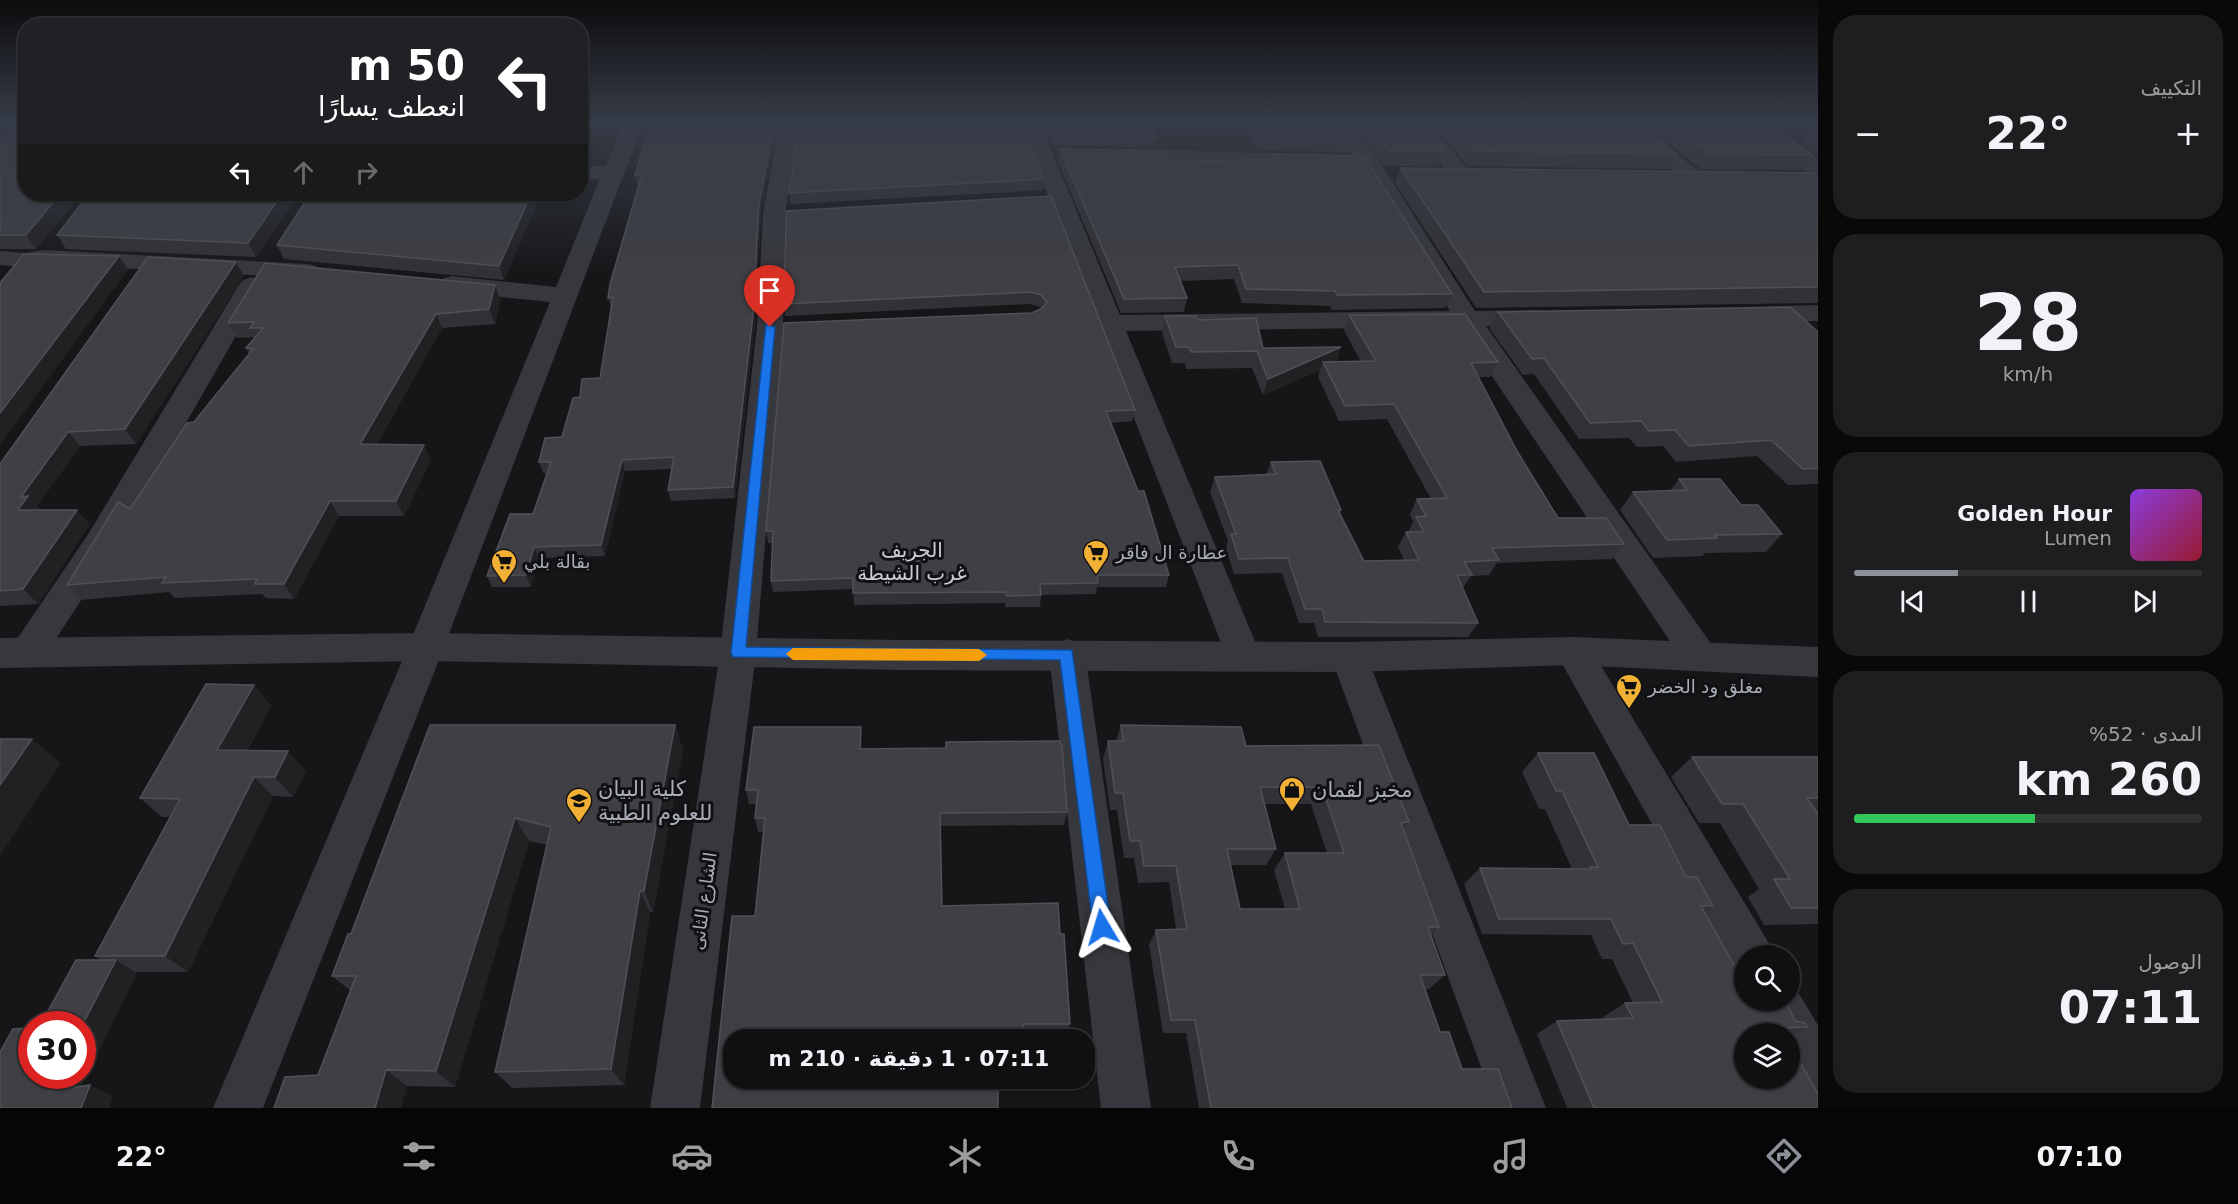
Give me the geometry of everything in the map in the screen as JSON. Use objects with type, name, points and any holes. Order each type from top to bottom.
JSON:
[{"type":"street","points":[[238,1108],[426,647],[614,173]]},
{"type":"street","name":"الشارع الثانى","points":[[675,1108],[782,326],[788,173]]},
{"type":"street","points":[[1050,173],[1047,199],[1111,323],[1243,656]]},
{"type":"street","points":[[1369,173],[1699,655]]},
{"type":"street","points":[[1689,173],[1695,178]]},
{"type":"street","points":[[1432,174],[1484,175]]},
{"type":"street","points":[[1660,178],[1717,178]]},
{"type":"street","points":[[14,653],[99,545],[281,239]]},
{"type":"street","points":[[0,258],[43,252],[148,263],[263,267],[334,273]]},
{"type":"street","points":[[6,283],[43,252]]},
{"type":"street","points":[[127,291],[148,263]]},
{"type":"street","points":[[429,282],[565,296]]},
{"type":"street","points":[[1728,316],[1787,315],[1814,324]]},
{"type":"street","points":[[1111,323],[1563,318]]},
{"type":"street","points":[[14,653],[426,647],[738,653],[1349,657],[1573,651],[1818,662]]},
{"type":"street","points":[[1573,651],[1745,945]]},
{"type":"street","points":[[1066,654],[1126,1108]]},
{"type":"street","points":[[1349,657],[1521,1108]]},
{"type":"street","points":[[1783,1011],[1818,1070]]},
{"type":"building","points":[[0,173],[18,173],[18,201],[54,201],[26,235],[0,235]]},
{"type":"building","points":[[636,173],[765,173],[759,203],[753,315],[733,487],[668,490],[674,457],[622,460],[601,545],[534,547],[526,575],[487,576],[510,514],[533,514],[551,462],[539,462],[545,438],[562,437],[573,398],[580,397],[582,379],[600,378],[613,297],[608,298],[610,284],[642,174],[635,175]]},
{"type":"building","points":[[792,173],[1042,173],[1044,179],[789,193]]},
{"type":"building","points":[[1070,173],[1375,173],[1452,294],[1337,295],[1335,291],[1246,289],[1238,265],[1175,267],[1187,298],[1124,299]]},
{"type":"building","points":[[1404,173],[1818,173],[1818,287],[1484,292]]},
{"type":"building","points":[[1051,196],[1135,410],[1106,411],[1138,491],[1144,491],[1169,575],[1097,575],[1098,583],[1040,584],[1041,595],[1007,596],[1006,592],[853,593],[853,578],[771,581],[773,531],[766,531],[784,323],[1031,313],[1041,309],[1047,302],[1041,295],[1031,292],[784,304],[786,211]]},
{"type":"building","points":[[84,201],[277,201],[248,243],[57,235]]},
{"type":"building","points":[[305,201],[528,201],[499,266],[277,245]]},
{"type":"building","points":[[24,254],[119,256],[0,413],[0,283]]},
{"type":"building","points":[[148,257],[236,262],[125,429],[68,432],[21,497],[28,496],[18,510],[77,510],[23,589],[0,591],[0,464]]},
{"type":"building","points":[[265,263],[495,285],[489,309],[436,314],[360,444],[424,445],[396,501],[330,501],[284,584],[255,584],[257,579],[162,583],[166,577],[67,585],[118,502],[130,509],[187,423],[194,422],[253,349],[246,348],[263,328],[250,328],[254,322],[228,323]]},
{"type":"building","points":[[1790,307],[1818,332],[1818,468],[1803,469],[1771,440],[1689,446],[1675,430],[1649,431],[1641,421],[1590,423],[1544,358],[1532,359],[1498,312]]},
{"type":"building","points":[[1465,314],[1498,362],[1471,363],[1517,451],[1558,518],[1606,518],[1624,544],[1492,548],[1499,560],[1464,562],[1472,575],[1457,575],[1478,623],[1325,622],[1322,609],[1305,609],[1288,558],[1239,559],[1231,534],[1236,534],[1215,477],[1276,474],[1271,462],[1320,461],[1341,510],[1338,510],[1364,561],[1419,560],[1406,532],[1424,532],[1416,517],[1426,516],[1417,499],[1447,498],[1394,404],[1345,406],[1323,362],[1376,361],[1349,315]]},
{"type":"building","points":[[1165,316],[1196,316],[1198,320],[1256,318],[1263,348],[1341,347],[1268,379],[1257,351],[1191,352],[1189,347],[1176,347]]},
{"type":"building","points":[[1679,479],[1720,479],[1741,505],[1758,505],[1782,534],[1715,535],[1717,538],[1667,540],[1633,492],[1687,490]]},
{"type":"building","points":[[206,684],[254,685],[217,750],[288,751],[275,777],[254,777],[165,956],[95,956],[180,799],[140,798]]},
{"type":"building","points":[[430,725],[675,725],[644,891],[640,891],[611,1069],[495,1072],[551,827],[515,818],[436,1071],[386,1070],[375,1108],[274,1108],[285,1077],[318,1075],[356,976],[332,976],[348,934],[351,934]]},
{"type":"building","points":[[1121,725],[1241,727],[1246,746],[1379,745],[1409,822],[1401,823],[1439,927],[1428,927],[1445,975],[1420,975],[1440,1032],[1449,1032],[1462,1069],[1498,1069],[1512,1108],[1211,1108],[1195,1020],[1171,1020],[1156,930],[1187,929],[1176,866],[1144,866],[1140,841],[1130,841],[1123,793],[1115,793],[1108,741],[1123,741]],"holes":[[[1260,787],[1322,787],[1344,853],[1285,853],[1300,909],[1240,909],[1227,849],[1276,849]]]},
{"type":"building","points":[[754,727],[861,727],[860,749],[946,748],[946,742],[1059,741],[1062,745],[1067,812],[940,813],[942,906],[1058,903],[1060,934],[1064,934],[1070,1024],[1023,1024],[1023,1029],[723,1029],[723,1089],[998,1089],[998,1108],[712,1108],[732,916],[755,916],[765,818],[755,818],[758,790],[746,790]]},
{"type":"building","points":[[0,739],[32,739],[0,785]]},
{"type":"building","points":[[1538,753],[1594,753],[1629,825],[1660,825],[1686,877],[1697,877],[1713,906],[1701,906],[1734,965],[1734,1011],[1790,1011],[1795,1021],[1805,1023],[1807,1027],[1800,1027],[1800,1023],[1734,1023],[1734,1089],[1800,1089],[1800,1062],[1818,1094],[1818,1108],[1594,1108],[1557,1021],[1633,1018],[1625,1003],[1662,1002],[1633,943],[1623,944],[1611,919],[1499,919],[1480,868],[1591,869],[1590,867],[1598,867],[1562,791],[1556,791]]},
{"type":"building","points":[[1692,757],[1818,757],[1818,798],[1807,798],[1818,814],[1818,908],[1791,908],[1774,879],[1790,879],[1743,804],[1722,804]]},
{"type":"building","points":[[76,960],[116,960],[90,1011],[48,1011]]},
{"type":"building","points":[[13,1029],[18,1029],[18,1089],[51,1089],[50,1091],[88,1089],[81,1108],[0,1108],[0,1052]]},
{"type":"slow traffic","points":[[793,654],[979,655]]},
{"type":"place","name":"عطارة ال فاقر","points":[[1096,576]]},
{"type":"place","name":"بقالة بلي","points":[[504,585]]},
{"type":"place","name":"مغلق ود الخضر","points":[[1629,710]]},
{"type":"place","name":"مخبز لقمان","points":[[1292,813]]},
{"type":"place","name":"كلية البيان للعلوم الطبية","points":[[579,824]]},
{"type":"district","name":"الجريف غرب الشيطة","points":[[912,562]]},
{"type":"route","points":[[770,327],[738,653],[1066,654],[1102,927]]}]
